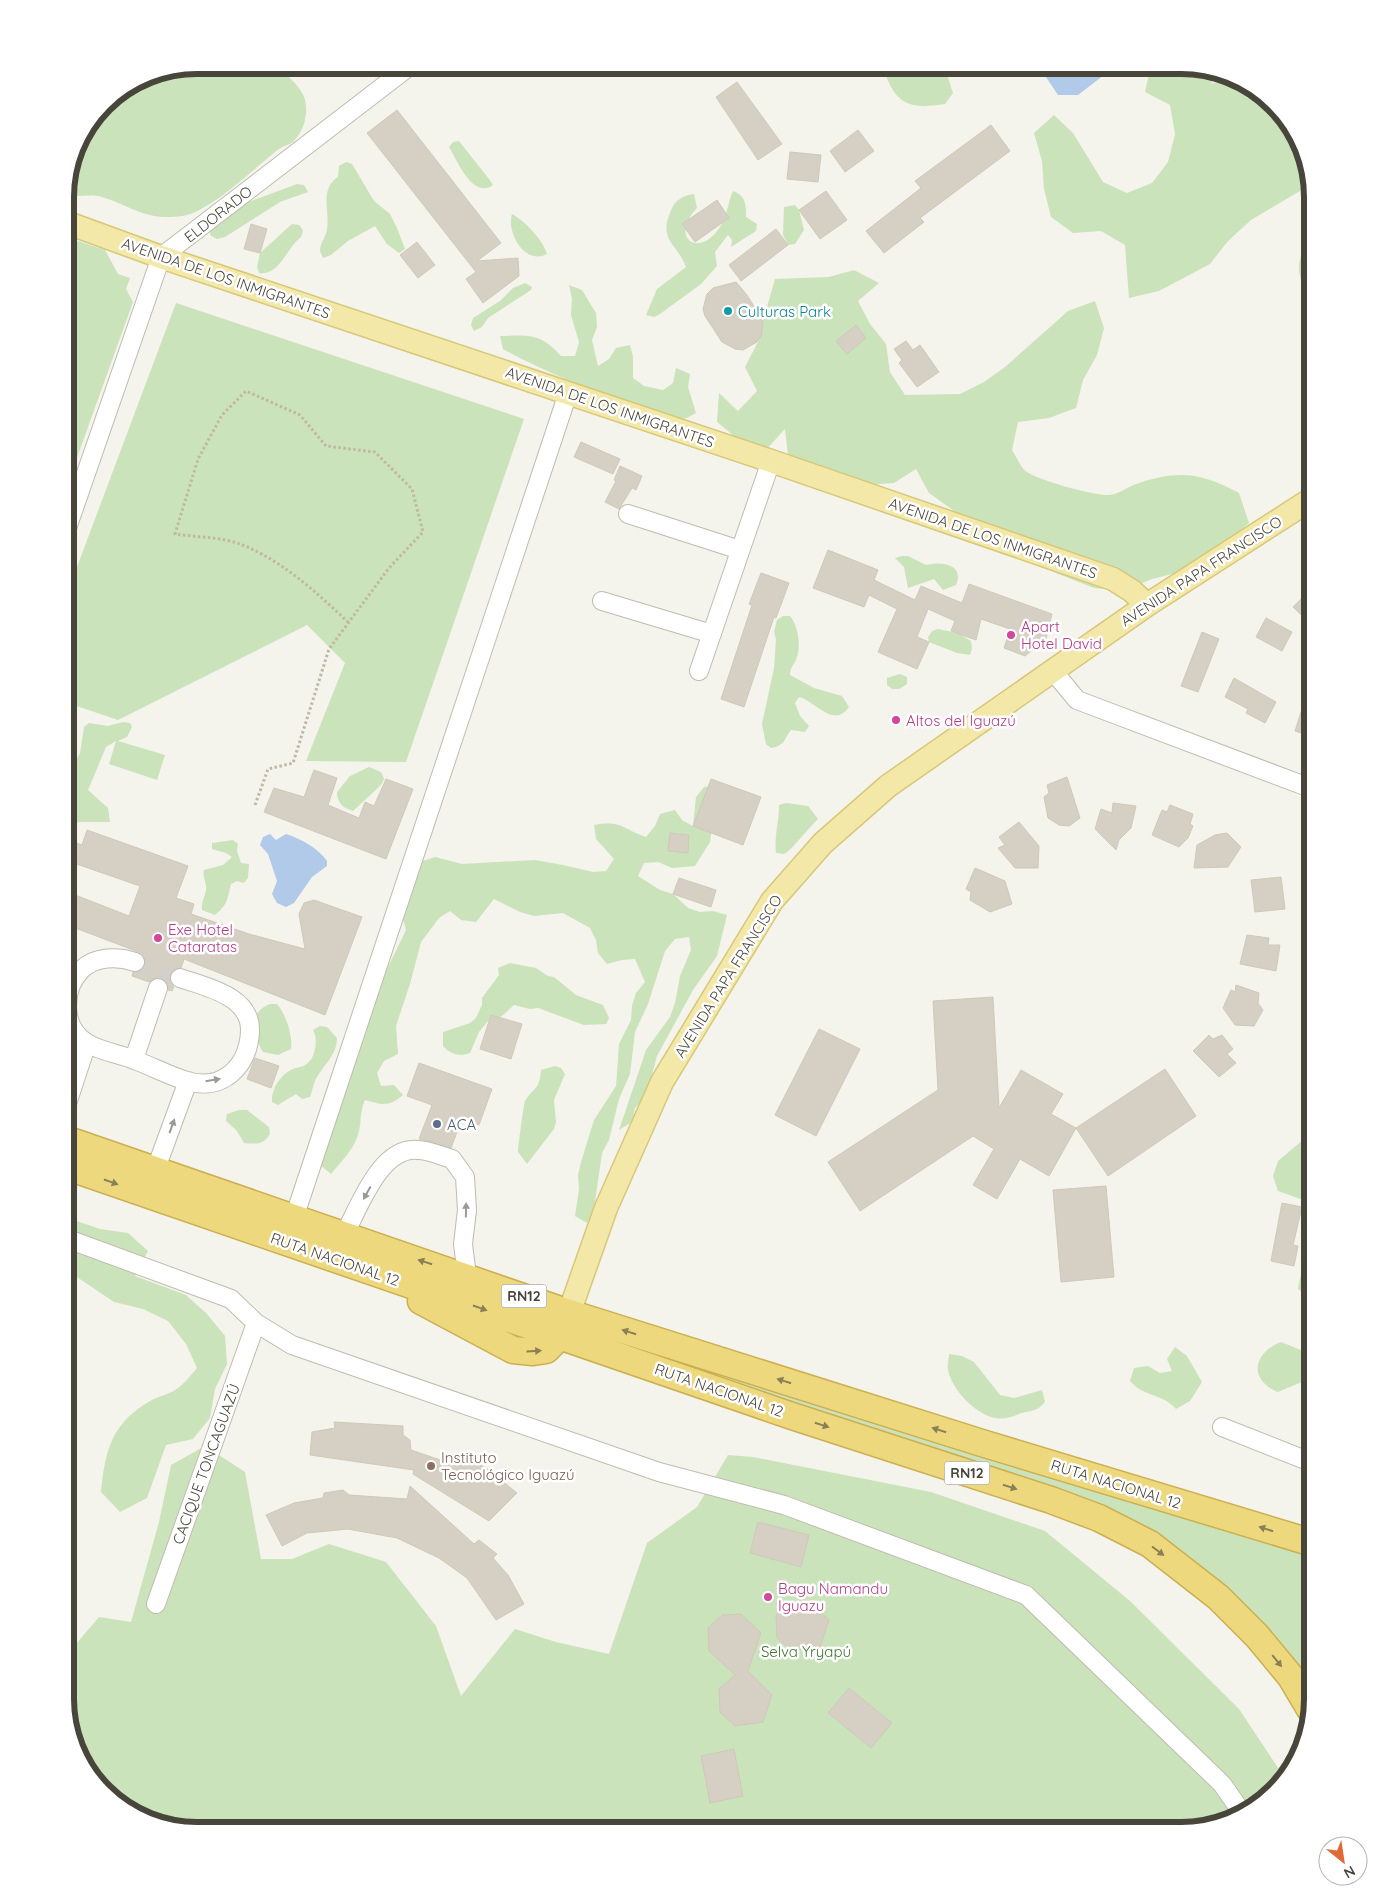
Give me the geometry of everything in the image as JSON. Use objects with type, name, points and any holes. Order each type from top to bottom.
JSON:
[{"type":"highway","name":"RUTA NACIONAL 12","points":[[74,1142],[467,1276],[565,1324],[1099,1518],[1150,1544],[1218,1597],[1257,1636],[1291,1677],[1304,1699]]},
{"type":"highway","name":"RUTA NACIONAL 12","points":[[74,1169],[349,1264],[513,1350],[533,1352],[546,1350],[565,1324]]},
{"type":"highway","name":"RUTA NACIONAL 12","points":[[565,1324],[985,1444],[1304,1540]]},
{"type":"main road","name":"AVENIDA DE LOS INMIGRANTES","points":[[74,225],[161,257],[771,461],[1113,579],[1147,605]]},
{"type":"main road","name":"AVENIDA PAPA FRANCISCO","points":[[565,1324],[606,1208],[662,1082],[772,902],[823,844],[888,786],[1147,605],[1304,504]]},
{"type":"street","name":"ELDORADO","points":[[161,257],[399,74]]},
{"type":"street","points":[[74,508],[161,257]]},
{"type":"street","points":[[294,1218],[568,393]]},
{"type":"street","points":[[699,671],[771,461]]},
{"type":"street","points":[[628,514],[740,550]]},
{"type":"street","points":[[602,601],[712,634]]},
{"type":"street","points":[[1053,671],[1077,700],[1304,786]]},
{"type":"street","points":[[74,981],[82,969],[101,959],[122,958],[135,962]]},
{"type":"street","points":[[74,1029],[86,1043],[134,1059],[188,1082],[216,1082],[236,1070],[249,1049],[250,1027],[242,1008],[226,994],[180,978]]},
{"type":"street","points":[[134,1059],[158,988]]},
{"type":"street","points":[[74,1081],[86,1043]]},
{"type":"street","points":[[155,1171],[188,1082]]},
{"type":"street","points":[[344,1235],[381,1167],[396,1154],[417,1149],[452,1158],[465,1177],[467,1210],[463,1244],[467,1276]]},
{"type":"street","points":[[74,1241],[230,1299],[256,1323],[292,1345],[659,1472],[784,1505],[1026,1595],[1222,1784],[1239,1808]]},
{"type":"street","name":"CACIQUE TONCAGUAZÚ","points":[[156,1604],[256,1323]]},
{"type":"street","points":[[1222,1427],[1304,1459]]},
{"type":"path","points":[[254,805],[268,769],[293,763],[329,649],[349,624],[389,568],[423,532],[412,490],[374,452],[326,446],[300,416],[246,391],[222,415],[198,458],[175,534],[240,544],[279,565],[314,590],[349,624]]},
{"type":"green space","points":[[286,74],[303,94],[306,109],[304,122],[293,142],[279,149],[219,198],[194,213],[182,216],[158,217],[102,197],[74,196],[78,165],[83,150],[94,128],[104,116],[135,90],[157,80],[181,75]]},
{"type":"green space","points":[[885,74],[947,74],[953,93],[945,104],[920,106],[911,104],[897,96]]},
{"type":"green space","points":[[1149,74],[1197,75],[1213,78],[1211,84],[1220,80],[1243,90],[1268,110],[1288,135],[1300,165],[1303,189],[1251,220],[1228,241],[1210,264],[1159,291],[1129,298],[1125,245],[1101,231],[1073,233],[1051,217],[1044,189],[1042,161],[1034,133],[1054,115],[1073,133],[1103,182],[1127,193],[1152,183],[1168,162],[1175,134],[1170,105],[1145,92]]},
{"type":"green space","points":[[459,141],[493,185],[486,188],[479,187],[466,176],[449,147],[453,142]]},
{"type":"green space","points":[[346,162],[352,164],[374,201],[390,214],[405,249],[399,253],[387,244],[375,226],[348,241],[331,255],[323,258],[320,251],[328,222],[327,194],[332,182],[338,177],[339,166]]},
{"type":"green space","points":[[297,184],[304,185],[308,192],[280,202],[225,237],[217,239],[210,235],[210,228],[238,206]]},
{"type":"green space","points":[[733,191],[743,198],[746,217],[757,224],[756,231],[731,247],[732,240],[728,235],[715,252],[717,266],[701,284],[660,314],[654,317],[646,315],[657,289],[686,267],[667,234],[668,219],[676,202],[687,195],[694,194],[697,208],[689,218],[686,235],[694,243],[701,243],[709,239],[720,227]]},
{"type":"green space","points":[[795,205],[799,210],[804,230],[795,244],[788,245],[783,235],[784,207]]},
{"type":"green space","points":[[512,214],[533,231],[547,254],[531,255],[519,245],[512,230]]},
{"type":"green space","points":[[292,224],[299,225],[303,230],[301,237],[278,266],[266,273],[259,273],[257,267],[260,253]]},
{"type":"green space","points":[[74,240],[105,250],[118,274],[130,278],[126,289],[133,302],[74,466]]},
{"type":"green space","points":[[1304,251],[1304,287],[1299,271],[1301,255]]},
{"type":"green space","points":[[854,270],[879,283],[858,301],[870,324],[886,344],[890,372],[905,395],[960,394],[984,382],[1005,367],[1068,311],[1095,301],[1104,328],[1097,355],[1083,380],[1076,408],[1049,418],[1018,422],[1012,450],[1021,465],[1027,472],[1042,479],[1101,495],[1115,494],[1136,484],[1164,477],[1189,475],[1200,477],[1239,493],[1249,523],[1228,542],[1180,572],[1152,579],[1123,591],[1094,588],[1038,566],[1013,553],[929,493],[916,469],[894,483],[866,485],[788,456],[785,429],[765,451],[739,440],[717,422],[719,393],[738,411],[757,391],[745,367],[761,336],[763,321],[775,279],[829,277]]},
{"type":"green space","points":[[525,283],[532,287],[531,290],[488,318],[482,327],[474,331],[471,325],[473,318],[500,301],[513,288]]},
{"type":"green space","points":[[569,285],[582,290],[596,313],[597,327],[592,340],[598,366],[609,359],[616,348],[630,345],[633,357],[633,378],[644,386],[663,390],[673,383],[676,368],[690,374],[688,387],[696,413],[687,418],[675,419],[653,413],[564,378],[503,349],[500,336],[519,335],[541,339],[554,348],[561,356],[575,356],[579,342],[571,315],[572,299]]},
{"type":"green space","points":[[176,303],[524,419],[406,762],[306,761],[345,663],[307,625],[118,720],[74,705],[74,575]]},
{"type":"green space","points":[[908,556],[926,565],[938,563],[954,568],[958,578],[956,585],[943,590],[934,579],[908,588],[904,567],[895,558]]},
{"type":"green space","points":[[783,616],[790,616],[793,620],[798,636],[798,653],[790,675],[814,688],[842,696],[849,707],[843,713],[831,715],[799,697],[795,703],[800,716],[809,726],[805,732],[791,730],[782,744],[771,748],[766,744],[762,724],[774,668],[776,639],[774,632],[777,620]]},
{"type":"green space","points":[[938,629],[958,633],[971,641],[970,655],[957,653],[929,642],[928,637],[932,631]]},
{"type":"green space","points":[[900,674],[907,677],[907,684],[899,689],[892,689],[887,685],[887,678]]},
{"type":"green space","points":[[123,722],[130,723],[132,727],[127,737],[118,741],[165,755],[157,780],[109,764],[116,741],[106,747],[88,790],[108,808],[110,822],[74,823],[74,764],[80,753],[84,727],[89,723],[108,726]]},
{"type":"green space","points":[[369,767],[381,772],[384,779],[381,785],[353,811],[346,808],[339,802],[337,792],[350,776]]},
{"type":"green space","points":[[718,786],[710,842],[695,866],[672,868],[658,862],[644,863],[638,876],[660,890],[673,894],[688,908],[700,912],[713,911],[727,915],[717,956],[693,990],[657,1056],[646,1097],[635,1108],[632,1122],[619,1130],[646,1050],[670,1017],[675,1003],[680,976],[691,950],[689,937],[675,939],[665,951],[648,1004],[635,1032],[630,1074],[619,1099],[609,1140],[602,1153],[594,1209],[587,1223],[575,1216],[579,1189],[578,1175],[581,1162],[594,1120],[616,1086],[619,1044],[631,1020],[632,1006],[636,993],[645,982],[635,959],[607,964],[598,953],[596,940],[590,928],[563,913],[534,916],[520,912],[494,899],[476,922],[461,920],[450,911],[439,918],[421,942],[396,1026],[398,1054],[384,1061],[377,1073],[381,1086],[394,1085],[403,1095],[394,1102],[385,1104],[365,1100],[359,1133],[349,1152],[331,1174],[320,1165],[377,975],[388,967],[406,930],[402,916],[411,869],[423,861],[435,857],[462,864],[535,860],[593,872],[606,871],[614,859],[596,839],[594,825],[616,824],[646,837],[655,826],[660,814],[675,810],[682,820],[693,826],[696,797],[704,787]]},
{"type":"green space","points":[[786,803],[808,806],[818,819],[791,849],[784,854],[776,853],[776,842],[779,805]]},
{"type":"green space","points":[[233,840],[238,844],[237,851],[241,863],[249,864],[248,878],[244,883],[237,881],[231,884],[226,901],[215,915],[202,910],[206,890],[204,870],[223,865],[232,857],[212,849],[212,843]]},
{"type":"green space","points":[[510,963],[536,968],[548,976],[554,977],[576,995],[603,1005],[609,1018],[606,1024],[584,1025],[538,1008],[530,1009],[514,1005],[502,1016],[488,1021],[479,1032],[470,1053],[459,1055],[449,1051],[443,1046],[443,1032],[470,1023],[476,1018],[482,1005],[482,998],[499,975],[498,968]]},
{"type":"green space","points":[[270,1004],[277,1004],[280,1008],[286,1019],[291,1038],[291,1049],[278,1055],[263,1052],[254,1025],[258,1013]]},
{"type":"green space","points":[[320,1026],[327,1027],[337,1038],[335,1050],[315,1081],[310,1097],[302,1099],[296,1094],[278,1105],[272,1102],[273,1092],[281,1078],[289,1071],[305,1065],[311,1060],[315,1047],[315,1033],[313,1030]]},
{"type":"green space","points":[[555,1066],[561,1068],[565,1074],[554,1100],[556,1122],[554,1129],[527,1164],[518,1152],[525,1101],[537,1086],[541,1070]]},
{"type":"green space","points":[[239,1110],[247,1110],[269,1127],[270,1134],[265,1140],[256,1143],[244,1143],[237,1131],[226,1121],[227,1114]]},
{"type":"green space","points":[[1304,1139],[1304,1200],[1278,1191],[1273,1176],[1278,1161]]},
{"type":"green space","points":[[74,1220],[100,1229],[128,1233],[148,1251],[135,1276],[186,1295],[207,1314],[225,1336],[227,1364],[215,1389],[210,1418],[193,1439],[166,1445],[147,1498],[120,1512],[101,1492],[105,1463],[113,1439],[119,1428],[137,1410],[150,1401],[181,1386],[197,1368],[186,1344],[168,1321],[143,1309],[114,1302],[74,1275],[74,1249],[94,1259],[74,1240]]},
{"type":"green space","points":[[1304,1267],[1304,1294],[1298,1289]]},
{"type":"green space","points":[[591,1328],[1304,1553],[1304,1686],[1165,1542],[1089,1500],[588,1336]]},
{"type":"green space","points":[[1281,1342],[1304,1351],[1304,1381],[1278,1392],[1268,1387],[1262,1381],[1258,1374],[1260,1359],[1272,1347]]},
{"type":"green space","points":[[1175,1347],[1187,1356],[1202,1382],[1190,1401],[1176,1409],[1164,1400],[1141,1390],[1130,1381],[1134,1368],[1148,1366],[1160,1373],[1172,1371],[1167,1359]]},
{"type":"green space","points":[[949,1354],[962,1356],[974,1362],[1000,1395],[1014,1398],[1042,1390],[1045,1402],[1035,1410],[1006,1418],[988,1416],[973,1407],[954,1386],[948,1370]]},
{"type":"green space","name":"Selva Yryapú","points":[[205,1446],[245,1472],[261,1559],[292,1559],[329,1544],[386,1562],[436,1626],[461,1696],[515,1629],[556,1642],[609,1654],[647,1543],[697,1507],[728,1455],[753,1457],[931,1492],[1045,1531],[1130,1601],[1239,1709],[1281,1772],[1256,1797],[1243,1806],[1213,1818],[1181,1822],[189,1822],[157,1816],[128,1802],[104,1780],[90,1761],[78,1731],[75,1715],[74,1646],[99,1617],[131,1622],[159,1522],[171,1465]]},
{"type":"water","points":[[1044,74],[1105,74],[1078,95],[1058,95]]},
{"type":"water","points":[[270,834],[276,840],[286,834],[309,844],[327,861],[327,866],[312,877],[294,903],[286,907],[277,903],[272,894],[277,881],[268,854],[260,845],[263,837]]},
{"type":"building","points":[[737,82],[782,144],[758,160],[716,97]]},
{"type":"building","points":[[397,110],[501,243],[477,261],[518,258],[519,276],[483,303],[466,279],[476,272],[367,133]]},
{"type":"building","points":[[991,125],[1010,151],[920,218],[924,222],[884,253],[866,231],[921,188],[915,181]]},
{"type":"building","points":[[858,130],[874,151],[845,172],[830,151]]},
{"type":"building","points":[[790,152],[821,155],[818,182],[787,179]]},
{"type":"building","points":[[826,191],[847,220],[820,239],[799,210]]},
{"type":"building","points":[[717,200],[729,218],[695,242],[682,224]]},
{"type":"building","points":[[251,224],[267,229],[260,253],[244,249]]},
{"type":"building","points":[[776,229],[788,245],[741,281],[729,265]]},
{"type":"building","points":[[417,242],[435,265],[418,278],[400,255]]},
{"type":"building","points":[[736,282],[747,295],[763,321],[761,336],[757,342],[743,350],[735,349],[722,342],[705,316],[703,309],[707,294],[713,288]]},
{"type":"building","points":[[856,325],[866,338],[847,354],[836,341]]},
{"type":"building","points":[[906,341],[913,350],[920,345],[939,372],[917,387],[899,363],[902,360],[894,349]]},
{"type":"building","points":[[581,442],[620,459],[613,474],[574,457]]},
{"type":"building","points":[[620,466],[642,476],[636,490],[632,488],[619,509],[605,502],[616,481],[614,480]]},
{"type":"building","points":[[828,550],[878,570],[874,580],[915,600],[921,586],[962,603],[969,584],[1052,614],[1046,639],[1025,656],[1004,648],[1010,629],[981,619],[976,640],[951,631],[955,621],[928,609],[917,637],[929,642],[917,669],[878,652],[897,609],[869,595],[864,607],[813,588]]},
{"type":"building","points":[[761,573],[789,583],[776,618],[774,617],[744,707],[721,699],[752,605],[749,604]]},
{"type":"building","points":[[1304,596],[1304,617],[1293,607]]},
{"type":"building","points":[[1266,618],[1292,632],[1282,651],[1256,637]]},
{"type":"building","points":[[1202,632],[1219,639],[1198,692],[1181,686]]},
{"type":"building","points":[[1234,678],[1276,702],[1265,723],[1246,713],[1248,709],[1225,697]]},
{"type":"building","points":[[1304,703],[1304,734],[1295,731]]},
{"type":"building","points":[[314,770],[337,778],[328,805],[359,818],[365,802],[374,806],[386,779],[413,789],[386,859],[264,812],[274,788],[304,797]]},
{"type":"building","points":[[1067,777],[1080,818],[1069,826],[1059,825],[1048,818],[1044,797],[1049,793],[1047,785]]},
{"type":"building","points":[[711,779],[761,797],[743,845],[693,826]]},
{"type":"building","points":[[1113,803],[1136,806],[1131,828],[1119,840],[1116,850],[1095,829],[1101,809],[1112,813]]},
{"type":"building","points":[[1170,805],[1193,814],[1190,824],[1193,826],[1188,838],[1179,847],[1152,835],[1162,810],[1167,812]]},
{"type":"building","points":[[1019,822],[1039,846],[1038,868],[1015,868],[998,848],[1005,845],[999,837]]},
{"type":"building","points":[[87,830],[188,866],[176,898],[194,904],[191,914],[249,934],[305,949],[299,914],[304,903],[314,900],[362,917],[325,1015],[184,959],[181,968],[173,970],[170,974],[170,981],[174,986],[172,991],[168,990],[166,981],[162,978],[155,978],[149,982],[132,976],[133,972],[142,970],[145,965],[145,959],[141,953],[74,927],[74,895],[129,916],[140,886],[74,863],[74,842],[82,845]]},
{"type":"building","points":[[670,833],[689,835],[688,853],[668,851]]},
{"type":"building","points":[[1227,833],[1241,847],[1228,867],[1194,868],[1197,845],[1215,835]]},
{"type":"building","points":[[975,868],[1005,881],[1012,904],[990,912],[970,900],[971,892],[966,889]]},
{"type":"building","points":[[1281,877],[1285,909],[1255,912],[1251,880]]},
{"type":"building","points":[[679,878],[716,890],[711,907],[673,894]]},
{"type":"building","points":[[1247,935],[1269,938],[1268,945],[1280,945],[1276,971],[1240,964]]},
{"type":"building","points":[[1236,985],[1259,993],[1258,1003],[1263,1010],[1254,1026],[1235,1025],[1223,1008],[1231,990],[1235,992]]},
{"type":"building","points":[[993,997],[999,1108],[1021,1070],[1063,1094],[1051,1114],[1076,1128],[1049,1176],[1020,1159],[997,1199],[973,1185],[994,1149],[973,1136],[860,1211],[828,1162],[938,1090],[933,1001]]},
{"type":"building","points":[[491,1015],[522,1024],[511,1059],[480,1049]]},
{"type":"building","points":[[819,1029],[860,1049],[816,1136],[775,1115]]},
{"type":"building","points":[[1209,1035],[1213,1039],[1222,1035],[1233,1049],[1227,1054],[1236,1063],[1219,1077],[1193,1051]]},
{"type":"building","points":[[255,1058],[279,1066],[271,1088],[247,1079]]},
{"type":"building","points":[[419,1063],[492,1089],[479,1125],[462,1119],[451,1148],[419,1139],[432,1105],[407,1096]]},
{"type":"building","points":[[1165,1069],[1196,1116],[1108,1176],[1076,1128]]},
{"type":"building","points":[[1106,1186],[1114,1277],[1061,1282],[1053,1190]]},
{"type":"building","points":[[1282,1203],[1302,1207],[1293,1245],[1298,1246],[1294,1266],[1271,1261]]},
{"type":"building","points":[[334,1422],[403,1426],[403,1435],[410,1440],[411,1450],[455,1465],[461,1457],[485,1467],[517,1493],[489,1521],[413,1474],[414,1470],[310,1455],[312,1432],[335,1428]]},
{"type":"building","points":[[410,1486],[474,1544],[479,1540],[497,1554],[493,1558],[508,1575],[524,1604],[496,1620],[467,1578],[439,1558],[397,1538],[348,1529],[307,1533],[282,1546],[266,1515],[294,1503],[323,1498],[324,1493],[343,1490],[349,1495],[407,1499]]},
{"type":"building","points":[[758,1522],[809,1535],[801,1567],[750,1553]]},
{"type":"building","points":[[809,1601],[829,1620],[820,1647],[792,1651],[777,1638],[776,1615],[790,1602]]},
{"type":"building","points":[[741,1614],[761,1633],[748,1671],[772,1695],[763,1722],[735,1726],[720,1712],[719,1689],[735,1675],[709,1651],[708,1628],[722,1615]]},
{"type":"building","points":[[849,1688],[892,1723],[871,1748],[828,1713]]},
{"type":"building","points":[[734,1749],[743,1796],[710,1803],[701,1756]]},
{"type":"tunnel","points":[[135,962],[180,978]]},
{"type":"place","name":"Culturas Park","points":[[728,311]]},
{"type":"place","name":"Apart Hotel David","points":[[1011,635]]},
{"type":"place","name":"Altos del Iguazú","points":[[896,720]]},
{"type":"place","name":"Exe Hotel Cataratas","points":[[158,938]]},
{"type":"place","name":"ACA","points":[[437,1124]]},
{"type":"place","name":"Instituto Tecnológico Iguazú","points":[[431,1466]]},
{"type":"place","name":"Bagu Namandu Iguazu","points":[[768,1597]]}]
